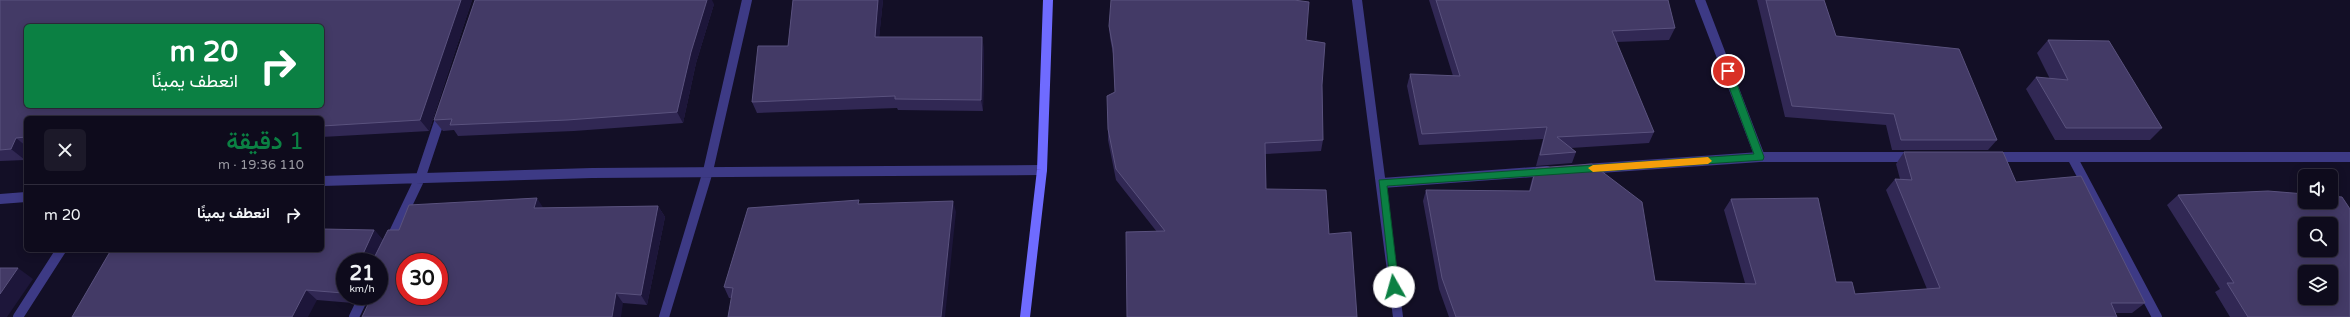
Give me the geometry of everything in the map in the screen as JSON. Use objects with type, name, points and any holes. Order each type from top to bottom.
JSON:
[{"type":"street","points":[[664,317],[708,171],[747,0]]},
{"type":"street","points":[[1025,317],[1042,170],[1048,0]]},
{"type":"street","points":[[1356,0],[1382,183],[1398,317]]},
{"type":"street","points":[[1700,0],[1760,157]]},
{"type":"street","points":[[384,253],[421,176],[445,103]]},
{"type":"street","points":[[1571,170],[1760,157],[1920,157]]},
{"type":"street","points":[[1984,157],[2350,157]]},
{"type":"street","points":[[2072,157],[2157,317]]},
{"type":"street","points":[[324,181],[421,176],[708,171],[1042,170]]},
{"type":"street","points":[[1382,183],[1555,171]]},
{"type":"street","points":[[0,199],[24,197]]},
{"type":"street","points":[[18,317],[60,252]]},
{"type":"street","points":[[354,317],[360,305]]},
{"type":"building","points":[[0,0],[461,0],[420,120],[324,126],[324,116],[24,116],[24,137],[16,138],[11,149],[0,150]]},
{"type":"building","points":[[475,0],[707,0],[691,52],[677,112],[567,120],[450,125],[452,119],[434,120]]},
{"type":"building","points":[[793,0],[878,0],[875,37],[982,37],[981,100],[895,99],[895,96],[752,102],[758,46],[788,46]]},
{"type":"building","points":[[1111,0],[1294,0],[1309,2],[1306,40],[1325,43],[1322,85],[1323,140],[1265,143],[1266,189],[1326,190],[1329,234],[1351,232],[1357,317],[1127,317],[1126,232],[1165,231],[1116,169],[1108,129],[1107,96],[1115,92],[1113,48],[1109,26]]},
{"type":"building","points":[[1436,0],[1668,0],[1675,28],[1612,31],[1654,132],[1557,137],[1576,152],[1540,155],[1547,127],[1422,134],[1410,74],[1460,76]]},
{"type":"building","points":[[1766,0],[1824,0],[1836,36],[1959,49],[1997,140],[1901,140],[1894,114],[1792,106]]},
{"type":"building","points":[[2048,40],[2109,41],[2162,128],[2066,128],[2036,77],[2068,80]]},
{"type":"building","points":[[1904,152],[2003,152],[2016,182],[2081,176],[2145,303],[2111,303],[2117,317],[1456,317],[1442,278],[1426,190],[1530,191],[1536,168],[1592,164],[1642,202],[1655,281],[1756,284],[1731,199],[1818,198],[1836,282],[1852,282],[1855,294],[1940,288],[1895,179],[1912,180]]},
{"type":"building","points":[[2268,191],[2298,193],[2298,209],[2338,209],[2338,197],[2342,197],[2350,209],[2350,317],[2248,317],[2227,283],[2234,283],[2178,195]]},
{"type":"building","points":[[537,198],[534,208],[658,206],[641,295],[616,293],[612,317],[362,317],[368,305],[388,305],[388,253],[376,253],[388,230],[399,230],[409,205]]},
{"type":"building","points":[[859,200],[858,204],[953,201],[941,317],[728,317],[733,288],[724,287],[748,208]]},
{"type":"building","points":[[324,229],[374,230],[363,253],[336,253],[336,292],[306,290],[292,317],[72,317],[110,252],[324,252]]},
{"type":"building","points":[[0,268],[18,268],[0,294]]},
{"type":"slow traffic","points":[[1593,168],[1708,161]]},
{"type":"route","points":[[1394,287],[1382,183],[1760,157],[1728,71]]}]
